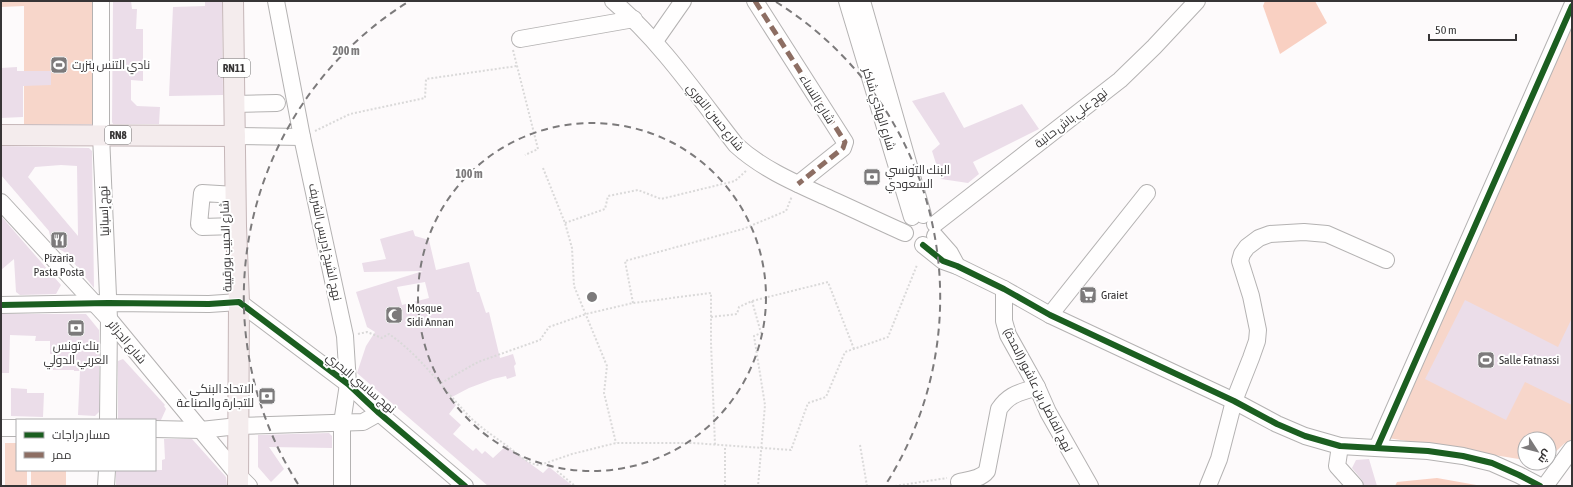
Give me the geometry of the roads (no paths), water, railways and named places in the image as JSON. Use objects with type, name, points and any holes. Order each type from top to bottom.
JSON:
[{"type":"main road","name":"شارع الحبيب بورقيبة","points":[[234,1],[236,226],[239,302],[238,426],[242,482]]},
{"type":"main road","name":"RN8","points":[[1,135],[235,136]]},
{"type":"street","name":"نهج إسبانيا","points":[[100,1],[104,309],[108,419]]},
{"type":"street","name":"نهج الشيخ إدريس الشريف","points":[[276,1],[302,137],[345,336],[348,384],[342,423],[342,486]]},
{"type":"street","name":"شارع حسن النوري","points":[[613,1],[634,19],[655,41],[736,145],[747,155],[798,184],[905,233],[910,242],[919,246],[926,227]]},
{"type":"street","points":[[655,41],[683,1]]},
{"type":"street","name":"شارع النساء","points":[[755,1],[845,142],[843,148],[798,184]]},
{"type":"street","name":"شارع الهادي شاكر","points":[[847,1],[926,227]]},
{"type":"street","name":"شارع الهادي شاكر","points":[[862,1],[926,227]]},
{"type":"street","name":"نهج علي باش حانبة","points":[[926,227],[1120,80],[1154,47],[1197,1]]},
{"type":"street","points":[[1377,448],[1572,6]]},
{"type":"street","points":[[520,39],[634,19]]},
{"type":"street","points":[[234,104],[277,103]]},
{"type":"street","points":[[235,136],[302,137]]},
{"type":"street","points":[[236,195],[202,193],[199,224],[202,227],[236,226]]},
{"type":"street","points":[[1050,315],[1147,193]]},
{"type":"street","name":"شارع الجزائر","points":[[1,202],[104,309],[242,482]]},
{"type":"street","points":[[905,233],[905,227],[926,227],[942,261],[958,266],[1004,289],[1050,315],[1305,436],[1340,446],[1428,451],[1463,456],[1492,463],[1540,486]]},
{"type":"street","points":[[1208,486],[1219,459],[1234,401],[1251,358],[1258,330],[1251,296],[1240,261],[1242,254],[1247,247],[1259,238],[1270,234],[1304,232],[1327,234],[1386,260]]},
{"type":"street","name":"نهج الفاضل بن عاشور (المدة)","points":[[1004,289],[1004,321],[1008,335],[1037,387],[1048,412],[1090,486]]},
{"type":"street","points":[[1,306],[104,309],[239,302]]},
{"type":"street","name":"نهج ساسي البحري","points":[[239,302],[348,384],[379,413],[465,486]]},
{"type":"street","points":[[959,482],[979,478],[988,471],[1000,409],[1004,401],[1008,397],[1037,387]]},
{"type":"street","points":[[156,429],[200,430],[238,426],[363,422],[379,413]]},
{"type":"street","points":[[1,428],[16,428]]},
{"type":"street","points":[[1340,446],[1337,466],[1355,486]]},
{"type":"street","points":[[1545,486],[1572,449]]},
{"type":"street","points":[[106,486],[107,471]]},
{"type":"place","name":"نادي التنس بنزرت","points":[[59,65]]},
{"type":"place","name":"البنك التونسي السعودي","points":[[872,177]]},
{"type":"place","name":"Pizaria Pasta Posta","points":[[59,240]]},
{"type":"place","name":"Graiet","points":[[1088,295]]},
{"type":"place","name":"Mosque Sidi Annan","points":[[394,315]]},
{"type":"place","name":"بنك تونس العربي الدولي","points":[[76,328]]},
{"type":"place","name":"Salle Fatnassi","points":[[1486,360]]},
{"type":"place","name":"الاتحاد البنكي للتجارة والصناعة","points":[[267,396]]}]
